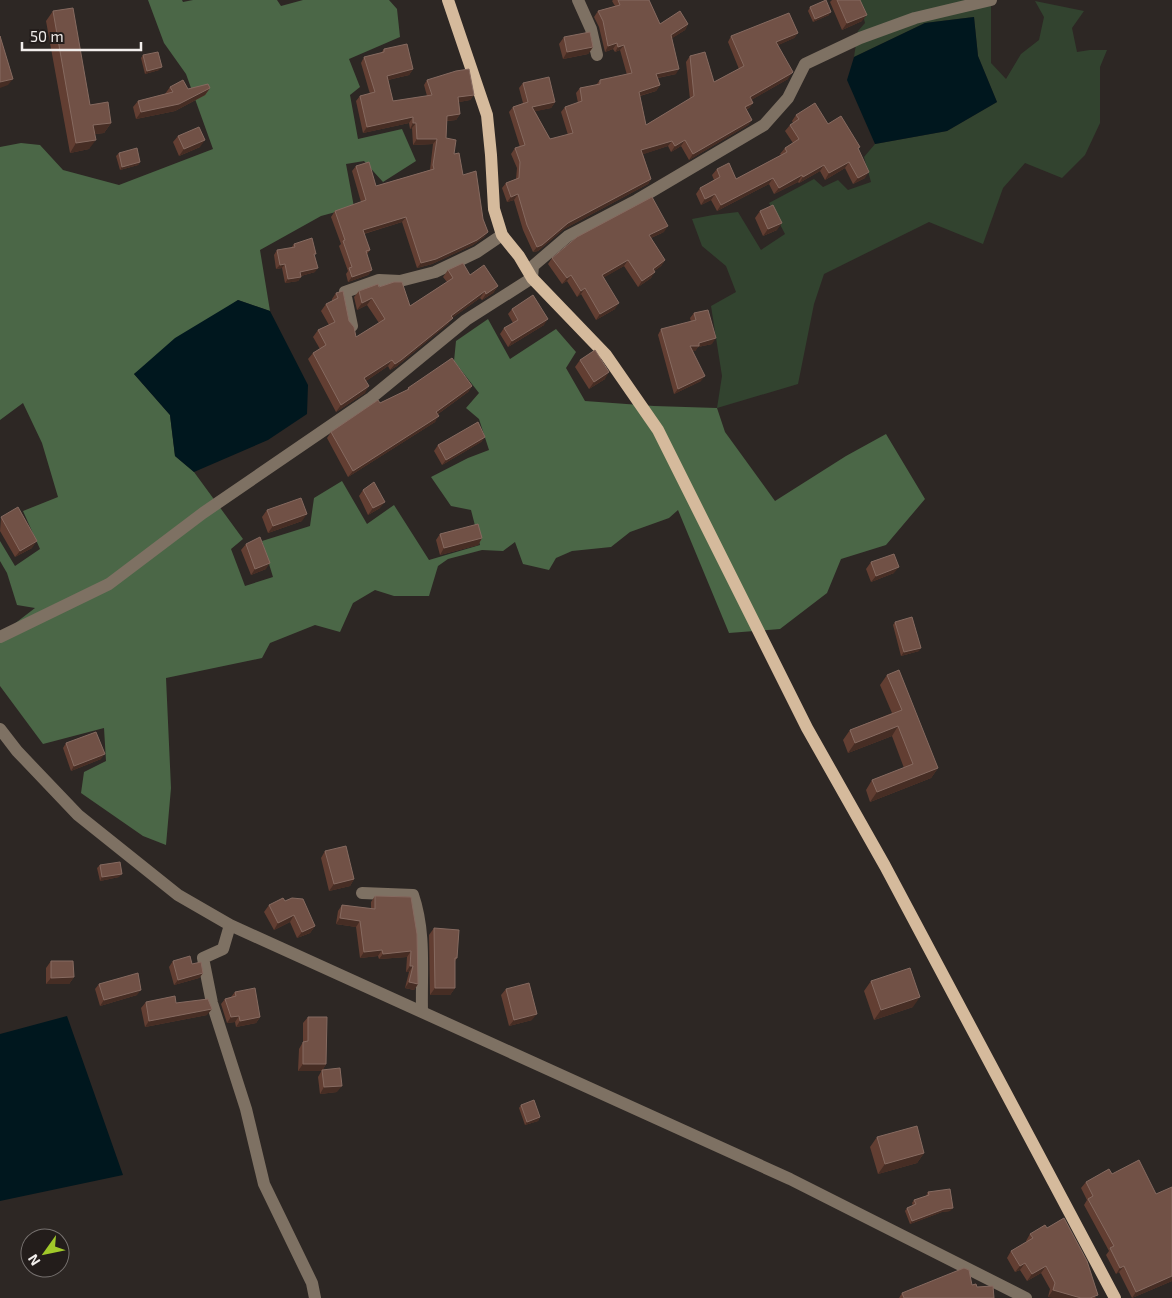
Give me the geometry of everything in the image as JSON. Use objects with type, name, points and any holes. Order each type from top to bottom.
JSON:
[{"type":"main road","points":[[448,0],[487,115],[494,209],[502,235],[519,256],[532,278],[606,354],[658,430],[807,728],[885,866],[1115,1298]]},
{"type":"street","points":[[578,0],[591,29],[597,56]]},
{"type":"street","points":[[0,637],[109,584],[210,508],[371,398],[466,320],[532,278],[533,266],[568,236],[638,200],[764,125],[788,98],[804,64],[860,38],[915,18],[991,0]]},
{"type":"street","points":[[352,326],[345,292],[379,280],[400,281],[435,272],[477,252],[502,235]]},
{"type":"street","points":[[0,729],[17,751],[78,815],[178,895],[230,925],[790,1179],[1026,1298]]},
{"type":"street","points":[[362,892],[414,895],[422,937],[422,1012]]},
{"type":"street","points":[[230,925],[224,949],[217,950],[203,958],[212,1003],[246,1109],[264,1184],[312,1283],[315,1298]]},
{"type":"green space","points":[[148,0],[182,0],[183,2],[193,0],[277,0],[281,6],[303,0],[389,0],[397,9],[400,37],[349,59],[360,87],[350,95],[358,139],[402,129],[416,161],[383,182],[364,161],[346,164],[354,207],[321,216],[260,250],[270,311],[238,300],[134,374],[170,415],[175,456],[194,472],[243,539],[231,549],[245,586],[273,577],[262,541],[310,526],[314,498],[342,481],[367,524],[394,505],[429,560],[480,545],[471,510],[451,506],[431,477],[468,458],[489,450],[479,419],[466,408],[479,393],[454,361],[456,341],[488,319],[510,359],[556,329],[576,352],[566,368],[585,401],[717,408],[725,432],[775,501],[846,456],[886,434],[925,499],[886,545],[841,559],[827,593],[780,629],[729,633],[678,510],[669,518],[630,532],[611,547],[572,551],[556,558],[549,570],[523,564],[515,542],[503,551],[482,550],[448,559],[438,566],[429,596],[394,596],[375,590],[353,603],[340,632],[315,625],[270,643],[262,658],[166,678],[171,788],[166,845],[143,836],[81,793],[84,772],[106,761],[104,728],[43,744],[0,686],[0,635],[35,608],[17,605],[7,573],[0,561],[0,541],[15,566],[40,549],[23,511],[58,497],[42,443],[23,403],[0,420],[0,147],[21,143],[40,145],[63,170],[119,185],[213,149],[186,74],[164,43]]},
{"type":"green space","points":[[859,0],[991,0],[991,63],[1006,79],[1021,54],[1039,40],[1044,17],[1035,1],[1084,11],[1072,28],[1077,52],[1107,50],[1100,67],[1100,123],[1085,155],[1062,178],[1025,163],[1003,188],[983,244],[929,222],[824,274],[814,304],[798,384],[717,408],[722,376],[711,306],[736,292],[726,266],[702,246],[692,219],[738,212],[761,250],[785,234],[769,203],[814,179],[823,187],[838,180],[848,190],[871,182],[864,157],[875,144],[947,131],[997,102],[978,56],[974,17],[925,23],[854,57],[858,31],[865,23]]},
{"type":"water","points":[[974,17],[978,56],[997,102],[947,131],[875,144],[847,80],[854,57],[925,23]]},
{"type":"water","points":[[238,300],[270,311],[308,385],[307,414],[268,440],[194,472],[175,456],[170,415],[134,374],[175,338]]},
{"type":"water","points":[[67,1016],[123,1175],[0,1201],[0,1034]]},
{"type":"building","points":[[618,0],[649,0],[660,24],[680,11],[688,24],[671,35],[679,69],[656,74],[660,85],[639,92],[646,125],[694,96],[690,56],[705,52],[714,82],[744,66],[731,36],[789,13],[798,33],[776,42],[793,72],[750,97],[753,103],[745,107],[752,120],[693,154],[685,140],[675,146],[672,141],[641,150],[651,179],[568,223],[537,247],[527,225],[518,194],[511,197],[506,183],[519,178],[520,162],[515,148],[525,145],[513,107],[528,102],[523,83],[549,77],[555,102],[532,107],[550,139],[573,133],[565,107],[582,101],[580,88],[600,84],[600,80],[632,73],[624,45],[618,47],[617,43],[608,46],[603,21],[598,11],[620,5]]},
{"type":"building","points":[[826,0],[831,12],[815,19],[810,7]]},
{"type":"building","points":[[837,0],[860,0],[867,15],[847,23]]},
{"type":"building","points":[[73,8],[90,105],[108,102],[111,123],[93,125],[96,140],[76,143],[53,11]]},
{"type":"building","points":[[590,32],[593,47],[567,52],[564,37]]},
{"type":"building","points":[[0,36],[13,79],[0,82]]},
{"type":"building","points":[[407,44],[413,69],[387,76],[393,101],[432,95],[427,80],[469,69],[474,95],[458,97],[460,114],[447,116],[446,138],[456,140],[454,154],[459,153],[463,175],[476,171],[483,219],[488,232],[477,240],[436,259],[421,263],[406,217],[363,230],[370,250],[366,251],[372,270],[352,277],[349,268],[352,267],[335,211],[366,200],[356,166],[369,162],[376,186],[434,169],[437,139],[417,139],[416,123],[413,123],[413,117],[367,127],[360,96],[375,92],[364,57],[384,52],[384,49]]},
{"type":"building","points":[[158,52],[162,67],[147,71],[143,55]]},
{"type":"building","points":[[183,80],[188,89],[208,84],[210,88],[179,104],[141,112],[138,101],[173,92],[170,87]]},
{"type":"building","points":[[815,103],[828,124],[841,116],[860,147],[858,148],[869,172],[858,178],[849,162],[829,173],[824,165],[779,188],[773,178],[721,205],[715,194],[705,199],[700,188],[720,177],[717,169],[729,163],[736,179],[787,152],[785,148],[799,139],[790,125],[799,119],[796,115]]},
{"type":"building","points":[[199,127],[205,140],[184,149],[178,136]]},
{"type":"building","points":[[137,148],[140,162],[122,167],[119,153]]},
{"type":"building","points":[[652,197],[668,226],[649,235],[665,260],[653,269],[655,272],[642,281],[628,260],[602,275],[619,303],[600,314],[585,288],[581,291],[571,275],[567,278],[552,258],[577,237]]},
{"type":"building","points":[[773,205],[782,223],[768,229],[760,211]]},
{"type":"building","points":[[312,238],[318,268],[300,272],[301,277],[288,279],[285,264],[280,265],[277,250],[295,247],[294,244]]},
{"type":"building","points":[[463,263],[470,275],[484,265],[498,286],[486,294],[485,291],[451,316],[453,318],[401,360],[395,364],[392,360],[364,378],[369,386],[341,405],[313,353],[326,345],[318,330],[335,322],[326,304],[338,298],[336,293],[343,291],[349,321],[354,327],[356,337],[385,319],[372,298],[362,303],[359,291],[378,284],[379,287],[394,282],[402,282],[410,306],[453,278],[448,270]]},
{"type":"building","points":[[533,295],[548,319],[512,341],[504,328],[518,320],[512,309]]},
{"type":"building","points":[[708,310],[716,338],[699,343],[699,346],[690,346],[705,376],[678,389],[661,329],[696,320],[694,313]]},
{"type":"building","points":[[595,350],[609,372],[594,382],[580,360]]},
{"type":"building","points":[[452,358],[472,386],[436,412],[439,416],[353,471],[331,432],[378,400],[380,403],[409,389]]},
{"type":"building","points":[[478,422],[485,437],[446,460],[438,445]]},
{"type":"building","points":[[374,482],[385,502],[373,508],[363,490]]},
{"type":"building","points":[[301,498],[307,514],[273,526],[267,510]]},
{"type":"building","points":[[18,507],[37,541],[20,551],[1,517]]},
{"type":"building","points":[[478,524],[482,538],[444,548],[440,534]]},
{"type":"building","points":[[260,537],[270,563],[255,569],[246,544]]},
{"type":"building","points":[[894,554],[899,567],[876,576],[871,562]]},
{"type":"building","points":[[912,617],[921,648],[904,652],[895,622]]},
{"type":"building","points":[[899,670],[938,768],[877,792],[872,780],[913,764],[898,726],[855,743],[850,730],[902,710],[887,675]]},
{"type":"building","points":[[96,732],[105,754],[74,766],[66,743]]},
{"type":"building","points":[[346,846],[354,879],[334,884],[325,851]]},
{"type":"building","points":[[120,862],[122,874],[102,877],[100,865]]},
{"type":"building","points":[[375,896],[411,897],[417,934],[418,984],[409,982],[413,966],[410,966],[411,951],[383,954],[382,950],[364,952],[360,921],[340,918],[342,905],[375,909]]},
{"type":"building","points":[[283,898],[285,901],[292,898],[303,899],[315,926],[302,932],[294,915],[278,923],[269,905]]},
{"type":"building","points":[[434,928],[459,930],[457,958],[455,958],[455,988],[435,988]]},
{"type":"building","points":[[190,956],[192,964],[201,962],[203,973],[178,980],[173,961]]},
{"type":"building","points":[[51,961],[73,961],[74,977],[51,978]]},
{"type":"building","points":[[910,968],[920,997],[881,1010],[871,981]]},
{"type":"building","points":[[138,973],[141,990],[104,1000],[99,984]]},
{"type":"building","points":[[529,983],[537,1014],[514,1020],[506,989]]},
{"type":"building","points":[[255,988],[260,1017],[240,1021],[239,1016],[231,1017],[225,999],[236,996],[235,992]]},
{"type":"building","points":[[175,996],[176,1003],[208,999],[212,1009],[149,1021],[146,1002]]},
{"type":"building","points":[[308,1017],[327,1017],[326,1064],[303,1064],[303,1042],[308,1041]]},
{"type":"building","points":[[340,1068],[342,1086],[324,1087],[322,1070]]},
{"type":"building","points":[[534,1100],[540,1117],[527,1122],[521,1105]]},
{"type":"building","points":[[917,1126],[924,1153],[885,1164],[877,1137]]},
{"type":"building","points":[[1139,1160],[1156,1194],[1172,1187],[1172,1276],[1136,1292],[1124,1266],[1120,1268],[1110,1248],[1114,1246],[1088,1199],[1093,1196],[1086,1182],[1109,1169],[1112,1174]]},
{"type":"building","points":[[950,1189],[953,1208],[944,1209],[912,1221],[907,1208],[916,1204],[914,1200],[929,1195],[928,1192]]},
{"type":"building","points":[[1064,1218],[1087,1261],[1098,1295],[1090,1298],[1081,1298],[1053,1290],[1055,1283],[1046,1266],[1032,1274],[1025,1263],[1020,1266],[1011,1251],[1033,1238],[1030,1234],[1045,1225],[1047,1228]]},
{"type":"building","points":[[964,1268],[969,1270],[972,1285],[976,1284],[977,1287],[993,1286],[994,1298],[904,1298],[902,1293]]}]
